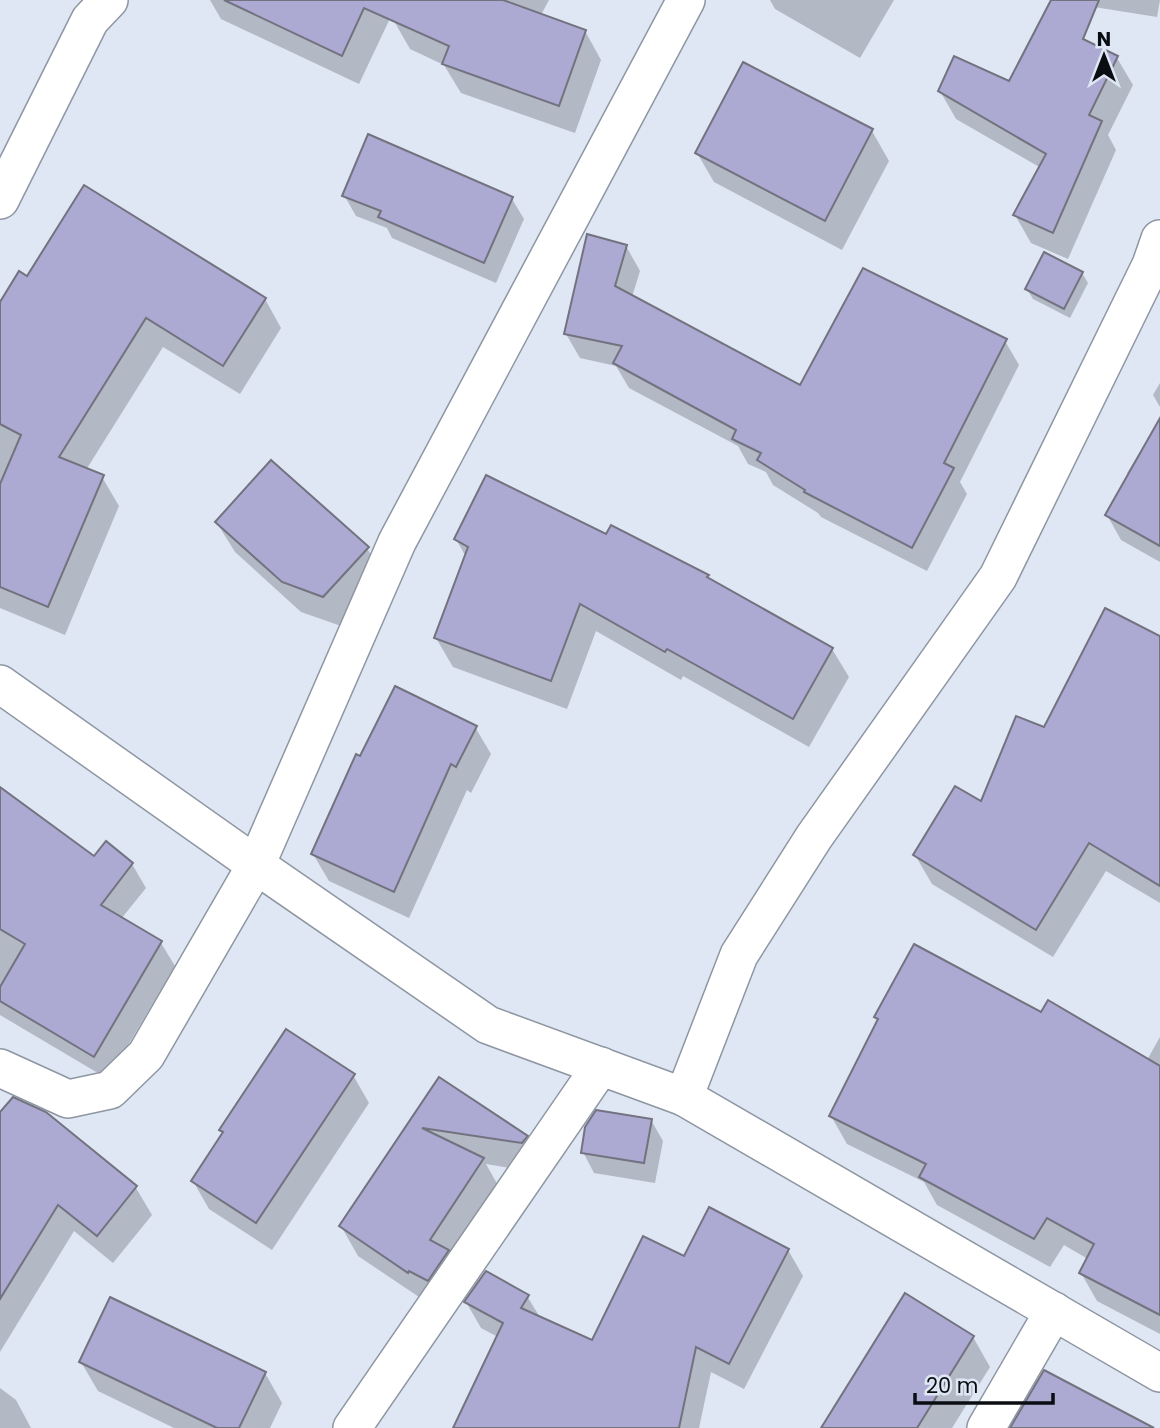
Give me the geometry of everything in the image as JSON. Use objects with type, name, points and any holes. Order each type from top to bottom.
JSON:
[{"type":"street","points":[[0,200],[90,20],[109,0]]},
{"type":"street","points":[[0,1069],[68,1099],[110,1090],[146,1055],[256,865],[397,542],[686,0]]},
{"type":"street","points":[[684,1097],[739,955],[814,837],[998,577],[1151,265],[1160,239]]},
{"type":"street","points":[[0,684],[488,1025],[684,1097],[1160,1373]]},
{"type":"street","points":[[352,1428],[601,1066]]},
{"type":"street","points":[[986,1428],[1054,1311]]},
{"type":"building","points":[[224,0],[503,0],[586,30],[559,106],[442,64],[449,46],[364,8],[342,56]]},
{"type":"building","points":[[1051,0],[1099,0],[1083,39],[1118,56],[1089,115],[1102,121],[1053,233],[1013,215],[1046,154],[938,91],[954,56],[1009,81]]},
{"type":"building","points":[[743,62],[873,129],[825,221],[695,153]]},
{"type":"building","points":[[368,134],[513,197],[484,263],[378,217],[381,211],[342,196]]},
{"type":"building","points":[[84,185],[266,298],[223,366],[146,318],[59,457],[104,475],[48,607],[0,587],[0,484],[21,435],[0,424],[0,302],[19,271],[27,276]]},
{"type":"building","points":[[587,234],[627,245],[615,286],[800,385],[863,268],[1007,339],[944,463],[954,468],[912,548],[804,492],[805,490],[757,460],[761,453],[732,439],[736,430],[613,363],[622,346],[564,334]]},
{"type":"building","points":[[1044,252],[1083,272],[1064,309],[1025,289]]},
{"type":"building","points":[[1160,418],[1160,546],[1105,515]]},
{"type":"building","points":[[271,460],[369,547],[323,597],[282,582],[215,522]]},
{"type":"building","points":[[486,475],[606,534],[611,525],[709,575],[707,577],[833,648],[793,719],[580,604],[551,681],[434,638],[468,547],[454,539]]},
{"type":"building","points":[[1105,608],[1160,636],[1160,886],[1089,843],[1036,930],[913,855],[955,786],[981,801],[1016,716],[1044,727]]},
{"type":"building","points":[[395,686],[477,726],[456,767],[451,764],[394,892],[311,854],[356,754],[360,756]]},
{"type":"building","points":[[0,787],[94,856],[106,841],[133,863],[101,905],[162,941],[94,1057],[0,1001],[0,987],[25,944],[0,929]]},
{"type":"building","points":[[914,944],[1041,1012],[1048,1000],[1160,1066],[1160,1315],[1079,1273],[1094,1244],[1047,1218],[1034,1239],[919,1177],[926,1164],[829,1116],[878,1019],[874,1017]]},
{"type":"building","points":[[286,1029],[355,1074],[256,1223],[191,1181],[223,1132],[219,1130]]},
{"type":"building","points":[[439,1077],[528,1136],[522,1143],[422,1128],[484,1158],[430,1240],[449,1250],[428,1281],[409,1271],[408,1273],[339,1226]]},
{"type":"building","points":[[13,1097],[46,1112],[137,1186],[97,1236],[58,1205],[0,1299],[0,1112]]},
{"type":"building","points":[[596,1110],[652,1119],[644,1163],[581,1153],[585,1127]]},
{"type":"building","points":[[709,1207],[789,1249],[729,1364],[696,1347],[679,1428],[453,1428],[503,1323],[464,1302],[486,1271],[529,1295],[521,1308],[592,1340],[643,1236],[684,1256]]},
{"type":"building","points":[[905,1293],[974,1336],[917,1428],[821,1428]]},
{"type":"building","points":[[110,1297],[266,1372],[239,1428],[217,1428],[79,1362]]},
{"type":"building","points":[[1044,1370],[1154,1428],[1010,1428]]}]
